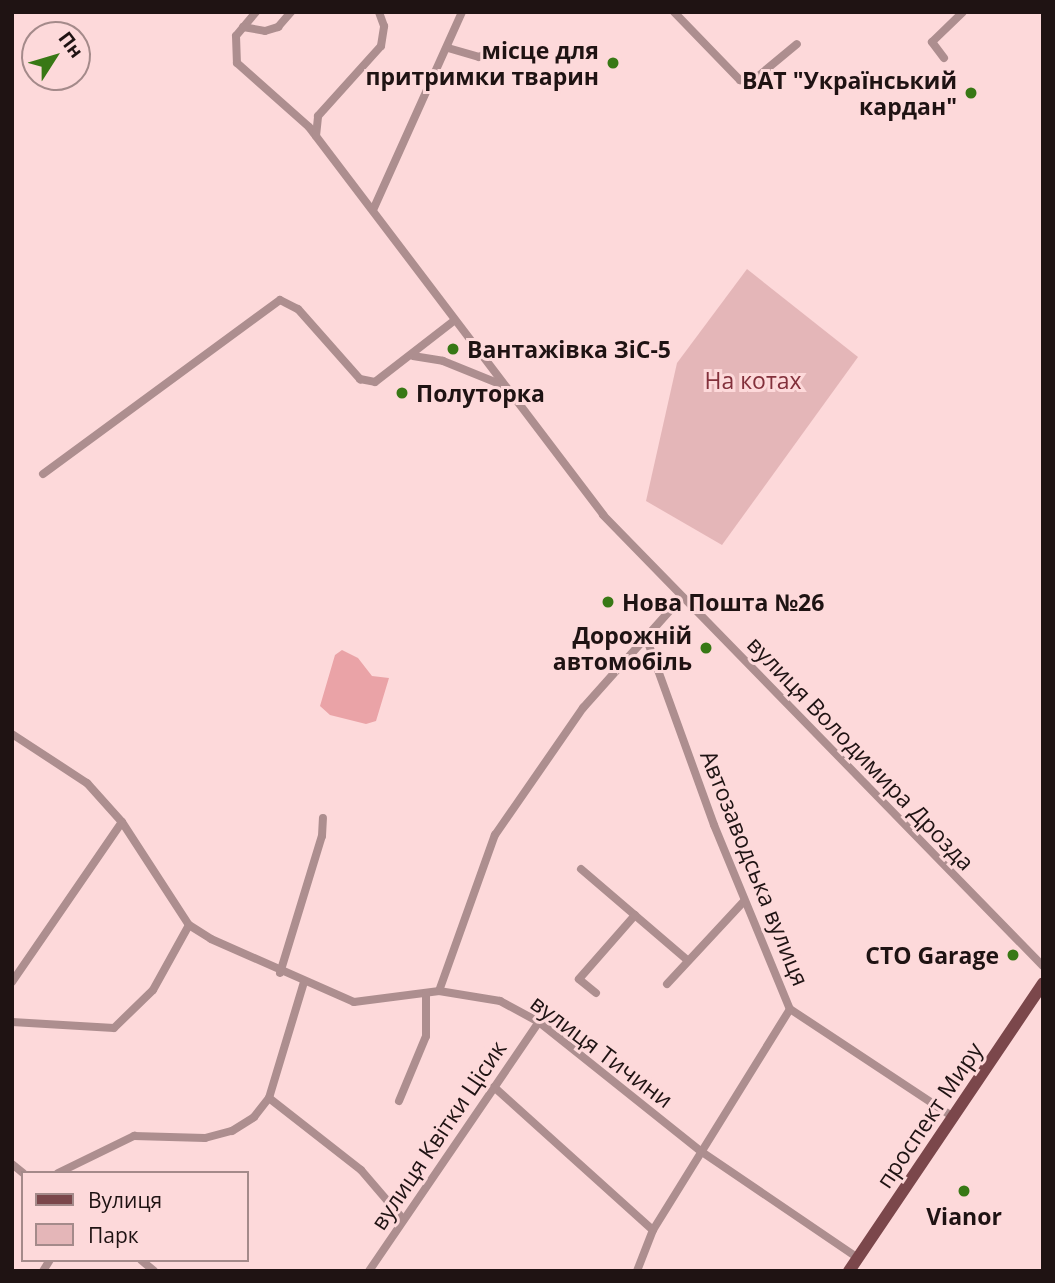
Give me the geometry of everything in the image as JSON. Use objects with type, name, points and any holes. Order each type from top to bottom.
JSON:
[{"type":"main road","name":"проспект Миру","points":[[849,1271],[1043,983]]},
{"type":"street","points":[[243,27],[256,12]]},
{"type":"street","points":[[243,27],[265,31],[278,27],[291,12]]},
{"type":"street","points":[[316,136],[318,116],[381,46],[384,26],[379,12]]},
{"type":"street","points":[[373,211],[462,12]]},
{"type":"street","points":[[674,12],[740,80],[756,78],[797,44]]},
{"type":"street","points":[[944,58],[932,42],[963,12]]},
{"type":"street","name":"вулиця Володимира Дрозда","points":[[243,27],[236,36],[237,63],[301,119],[316,136],[603,515],[1043,966]]},
{"type":"street","points":[[448,48],[479,57],[493,50]]},
{"type":"street","points":[[301,119],[318,116]]},
{"type":"street","points":[[43,474],[280,300],[298,309],[360,379],[375,382],[413,356],[455,320]]},
{"type":"street","points":[[413,356],[443,361],[506,387]]},
{"type":"street","points":[[439,991],[495,835],[583,708],[682,597]]},
{"type":"street","name":"Автозаводська вулиця","points":[[646,637],[744,901],[790,1009],[953,1116]]},
{"type":"street","name":"вулиця Тичини","points":[[12,734],[87,783],[122,822],[189,925],[280,973],[354,1002],[439,991],[500,1001],[539,1022],[702,1152],[858,1258]]},
{"type":"street","points":[[280,973],[322,836],[323,818]]},
{"type":"street","points":[[12,982],[122,822]]},
{"type":"street","points":[[582,869],[686,959]]},
{"type":"street","points":[[667,984],[686,959],[744,901]]},
{"type":"street","points":[[596,993],[579,979],[635,915]]},
{"type":"street","points":[[12,1022],[114,1028],[153,990],[189,925]]},
{"type":"street","points":[[62,1171],[134,1136],[205,1138],[232,1131],[254,1117],[269,1098],[304,982]]},
{"type":"street","points":[[399,1101],[426,1036],[426,993]]},
{"type":"street","points":[[637,1271],[653,1230],[790,1009]]},
{"type":"street","name":"вулиця Квітки Цісик","points":[[369,1271],[539,1022]]},
{"type":"street","points":[[494,1087],[653,1230]]},
{"type":"street","points":[[269,1098],[361,1170],[403,1219]]},
{"type":"green space","name":"На котах","points":[[747,269],[858,357],[722,545],[646,501],[677,363]]},
{"type":"shaded area","points":[[342,650],[358,658],[372,676],[389,678],[376,721],[366,724],[330,715],[320,706],[335,655]]},
{"type":"place","name":"місце для притримки тварин","points":[[613,63]]},
{"type":"place","name":"ВАТ \"Український кардан\"","points":[[971,93]]},
{"type":"place","name":"Вантажівка ЗіС-5","points":[[453,349]]},
{"type":"place","name":"Полуторка","points":[[402,393]]},
{"type":"place","name":"Нова Пошта №26","points":[[608,602]]},
{"type":"place","name":"Дорожній автомобіль","points":[[706,648]]},
{"type":"place","name":"СТО Garage","points":[[1013,955]]},
{"type":"place","name":"Vianor","points":[[964,1191]]}]
